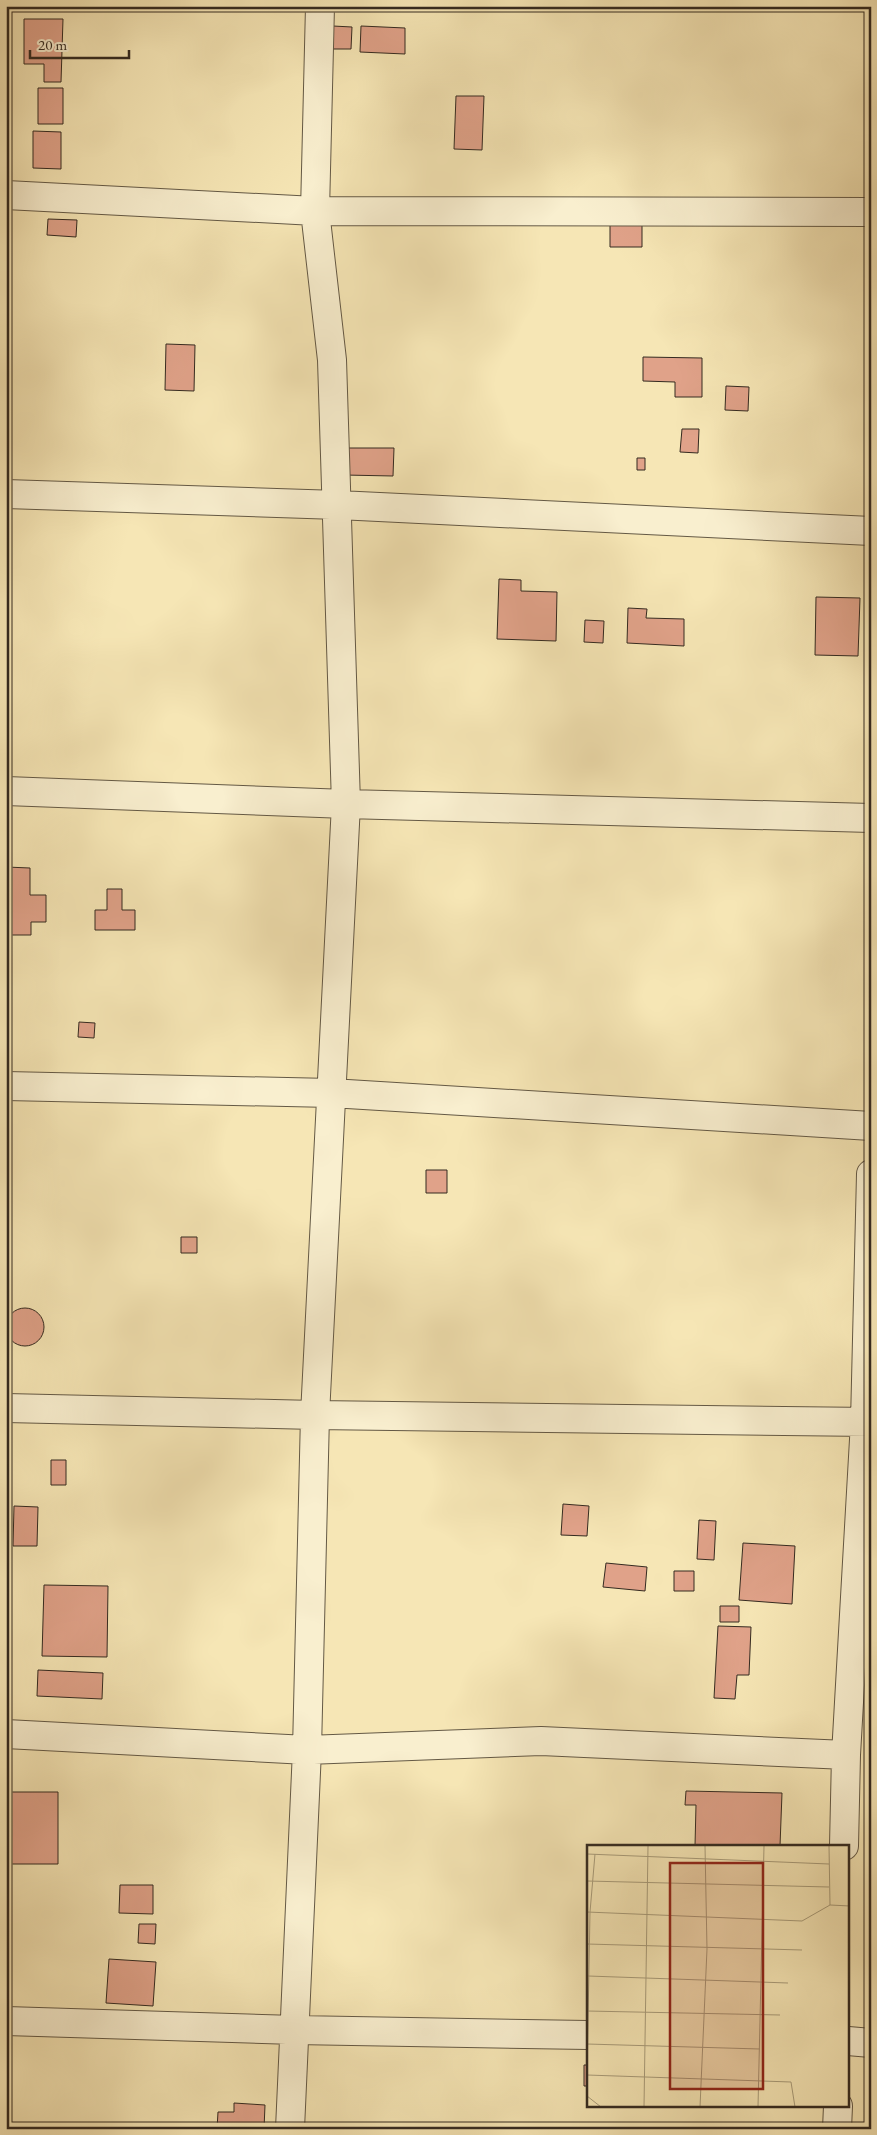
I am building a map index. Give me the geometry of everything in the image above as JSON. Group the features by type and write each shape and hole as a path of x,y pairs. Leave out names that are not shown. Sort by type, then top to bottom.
{"street":[{"path":"290,2129 307,1750 315,1414 346,804 332,360 315,211 320,6"},
{"path":"6,195 315,211 871,212"},
{"path":"6,494 338,504 871,531"},
{"path":"6,791 346,804 871,818"},
{"path":"6,1086 330,1092 871,1126"},
{"path":"844,1845 846,1755 868,1422 871,1174"},
{"path":"6,1408 868,1422"},
{"path":"6,1734 307,1750 541,1742 846,1755"},
{"path":"6,2021 295,2030 587,2035"},
{"path":"850,2041 871,2043"},
{"path":"837,2129 838,2108"}],"building":[{"path":"24,19 63,19 61,82 44,82 44,64 24,64"},
{"path":"333,26 352,27 351,49 332,49"},
{"path":"361,26 405,28 405,54 360,52"},
{"path":"38,88 63,88 63,124 38,124"},
{"path":"456,96 484,96 482,150 454,149"},
{"path":"33,131 61,132 61,169 33,168"},
{"path":"48,219 77,220 76,237 47,235"},
{"path":"610,219 642,219 642,247 610,247"},
{"path":"166,344 195,345 194,391 165,390"},
{"path":"643,357 702,358 702,397 675,397 675,382 643,381"},
{"path":"726,386 749,387 748,411 725,410"},
{"path":"682,429 699,429 698,453 680,452"},
{"path":"344,448 394,448 393,476 344,475"},
{"path":"637,458 645,458 645,470 637,470"},
{"path":"499,579 521,580 521,591 557,592 556,641 497,639"},
{"path":"816,597 860,598 858,656 815,655"},
{"path":"628,608 647,609 646,618 684,619 684,646 627,643"},
{"path":"585,620 604,621 603,643 584,642"},
{"path":"6,867 30,868 30,895 46,895 46,922 31,922 31,935 6,935"},
{"path":"107,889 122,889 122,910 135,910 135,930 95,930 95,910 107,910"},
{"path":"79,1022 95,1023 94,1038 78,1037"},
{"path":"426,1170 447,1170 447,1193 426,1193"},
{"path":"181,1237 197,1237 197,1253 181,1253"},
{"path":"25,1308 38,1314 44,1327 38,1340 25,1346 12,1340 6,1327 12,1314"},
{"path":"51,1460 66,1460 66,1485 51,1485"},
{"path":"563,1504 589,1506 587,1536 561,1535"},
{"path":"14,1506 38,1507 37,1546 13,1546"},
{"path":"699,1520 716,1521 714,1560 697,1559"},
{"path":"743,1543 795,1546 792,1604 739,1600"},
{"path":"606,1563 647,1567 645,1591 603,1587"},
{"path":"674,1571 694,1571 694,1591 674,1591"},
{"path":"44,1585 108,1586 107,1657 42,1656"},
{"path":"720,1606 739,1606 739,1622 720,1622"},
{"path":"718,1626 751,1627 749,1675 737,1675 735,1699 714,1698"},
{"path":"38,1670 103,1673 102,1699 37,1696"},
{"path":"686,1791 782,1793 780,1845 695,1845 696,1805 685,1805"},
{"path":"6,1792 58,1792 58,1864 6,1864"},
{"path":"120,1885 153,1885 153,1914 119,1913"},
{"path":"139,1924 156,1924 155,1944 138,1943"},
{"path":"109,1959 156,1962 153,2006 106,2003"},
{"path":"584,2065 587,2065 587,2086 584,2086"},
{"path":"234,2103 265,2105 264,2129 217,2129 218,2112 234,2112"}]}
